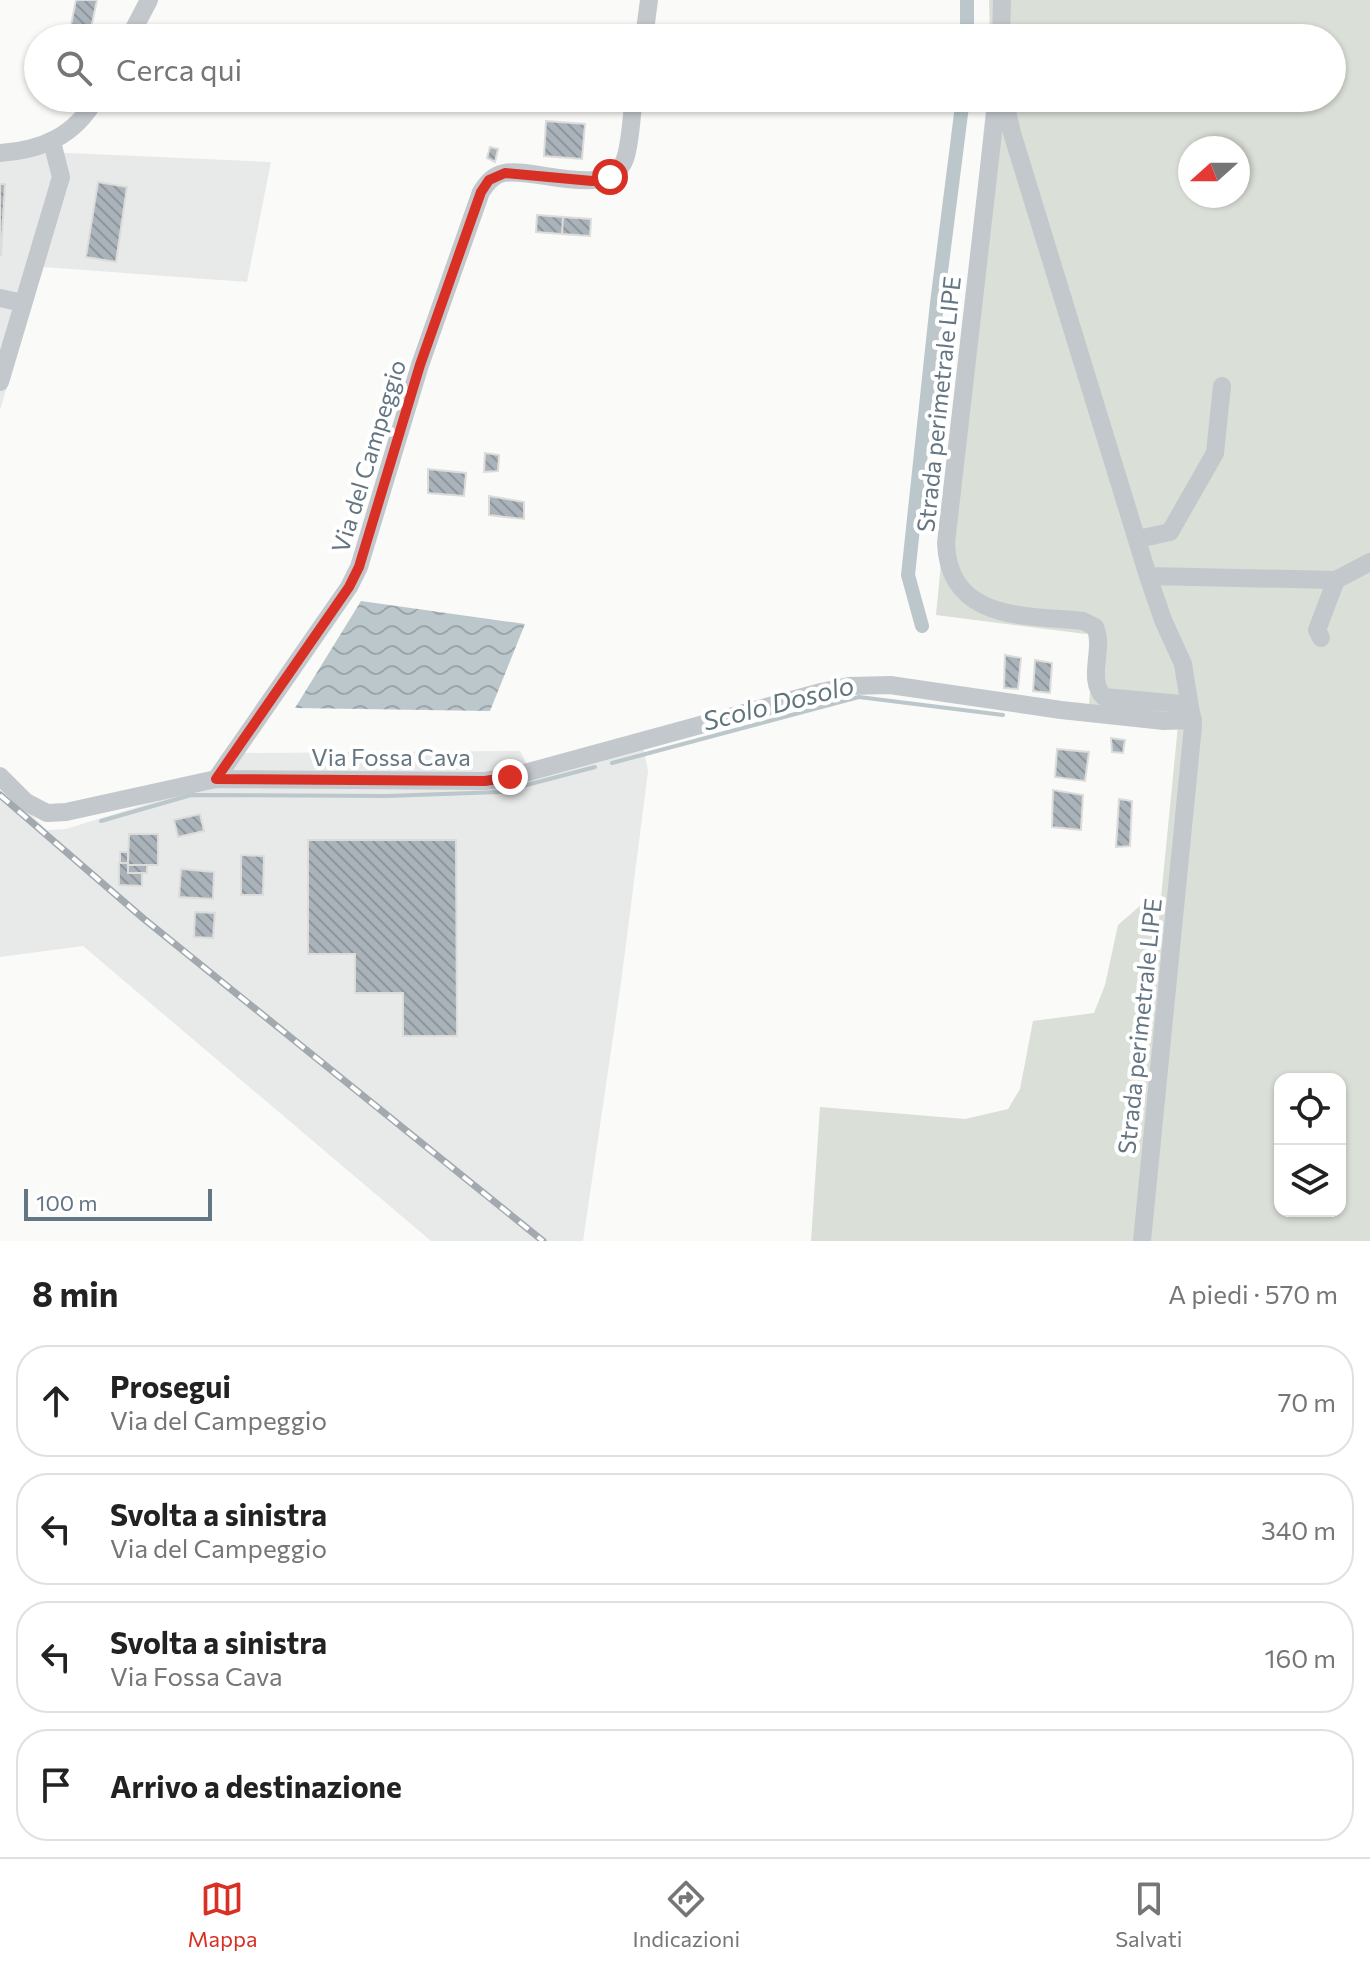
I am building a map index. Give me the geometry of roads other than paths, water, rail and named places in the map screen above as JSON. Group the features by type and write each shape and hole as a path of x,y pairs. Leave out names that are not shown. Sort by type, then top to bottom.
{"street":[{"path":"136,24 149,0"},
{"path":"646,24 649,0"},
{"path":"1001,24 1002,0"},
{"path":"0,153 35,149 52,142 85,118 88,112"},
{"name":"Via del Campeggio","path":"216,779 349,587 359,567 420,365 481,192 489,180 505,173 592,181 610,177 624,161 632,112"},
{"name":"Strada perimetrale LIPE","path":"995,112 946,543 948,564 963,592 995,611 1083,621 1095,627 1098,640 1096,685 1104,697 1181,704 1190,709 1193,720"},
{"name":"Strada perimetrale LIPE","path":"1007,112 1148,576 1183,664 1193,720 1142,1241"},
{"path":"0,382 61,177 52,142"},
{"path":"0,298 23,303"},
{"path":"1138,539 1170,532 1215,453 1222,386"},
{"path":"1148,576 1336,580 1370,562"},
{"path":"1321,638 1317,630 1336,580"},
{"name":"Via Fossa Cava","path":"0,776 26,802 47,813 66,812 216,779 485,781 510,777 821,692 865,684 1061,710 1164,721 1193,720"}],"water":[{"path":"361,601 525,624 490,711 295,708"}],"waterway":[{"path":"967,0 967,24"},
{"path":"922,626 908,575 961,112"},
{"name":"Scolo Dosolo","path":"612,763 859,697 1003,715"},
{"name":"Scolo Dosolo","path":"101,821 191,795 387,796 500,792 595,767"}],"railway":[{"path":"0,795 144,919 543,1241"}]}
